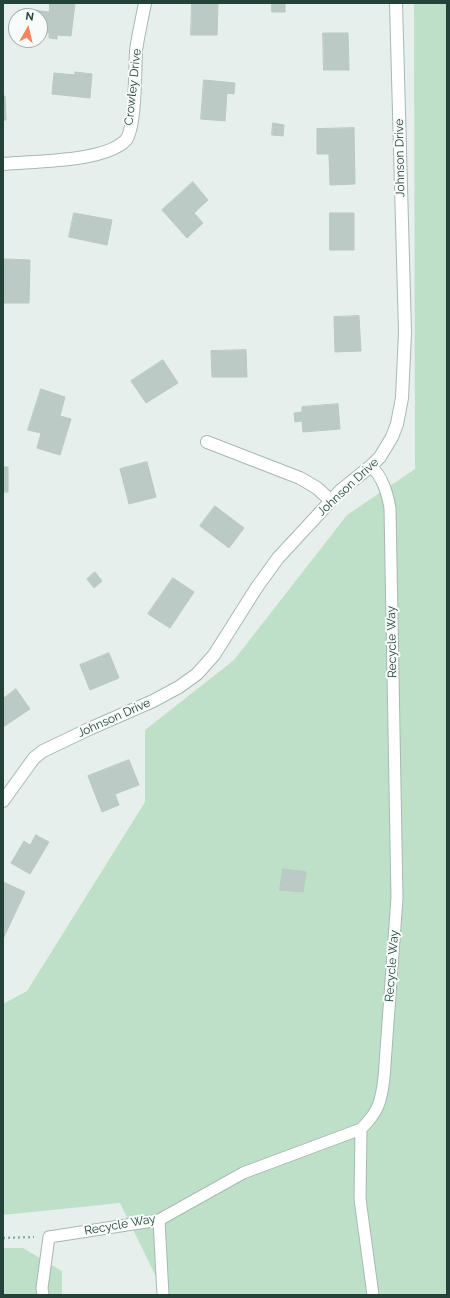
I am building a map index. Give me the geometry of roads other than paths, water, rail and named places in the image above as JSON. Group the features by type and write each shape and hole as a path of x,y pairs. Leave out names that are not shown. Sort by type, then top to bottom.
{"street":[{"name":"Crowley Drive","path":"3,164 86,157 111,151 126,140 130,125 135,91 136,51 145,3"},
{"name":"Johnson Drive","path":"3,801 34,758 43,751 153,701 179,687 197,674 214,655 267,572 330,500 380,457 392,437 397,424 402,398 405,332 396,3"},
{"path":"207,442 300,478 317,488 330,500"}],"lane":[{"name":"Recycle Way","path":"42,1295 49,1237 159,1220 243,1173 361,1130 371,1120 379,1108 382,1094 397,898 390,508 385,487 377,472 371,466"},
{"path":"361,1130 360,1199 373,1295"},
{"path":"159,1220 163,1295"}]}
